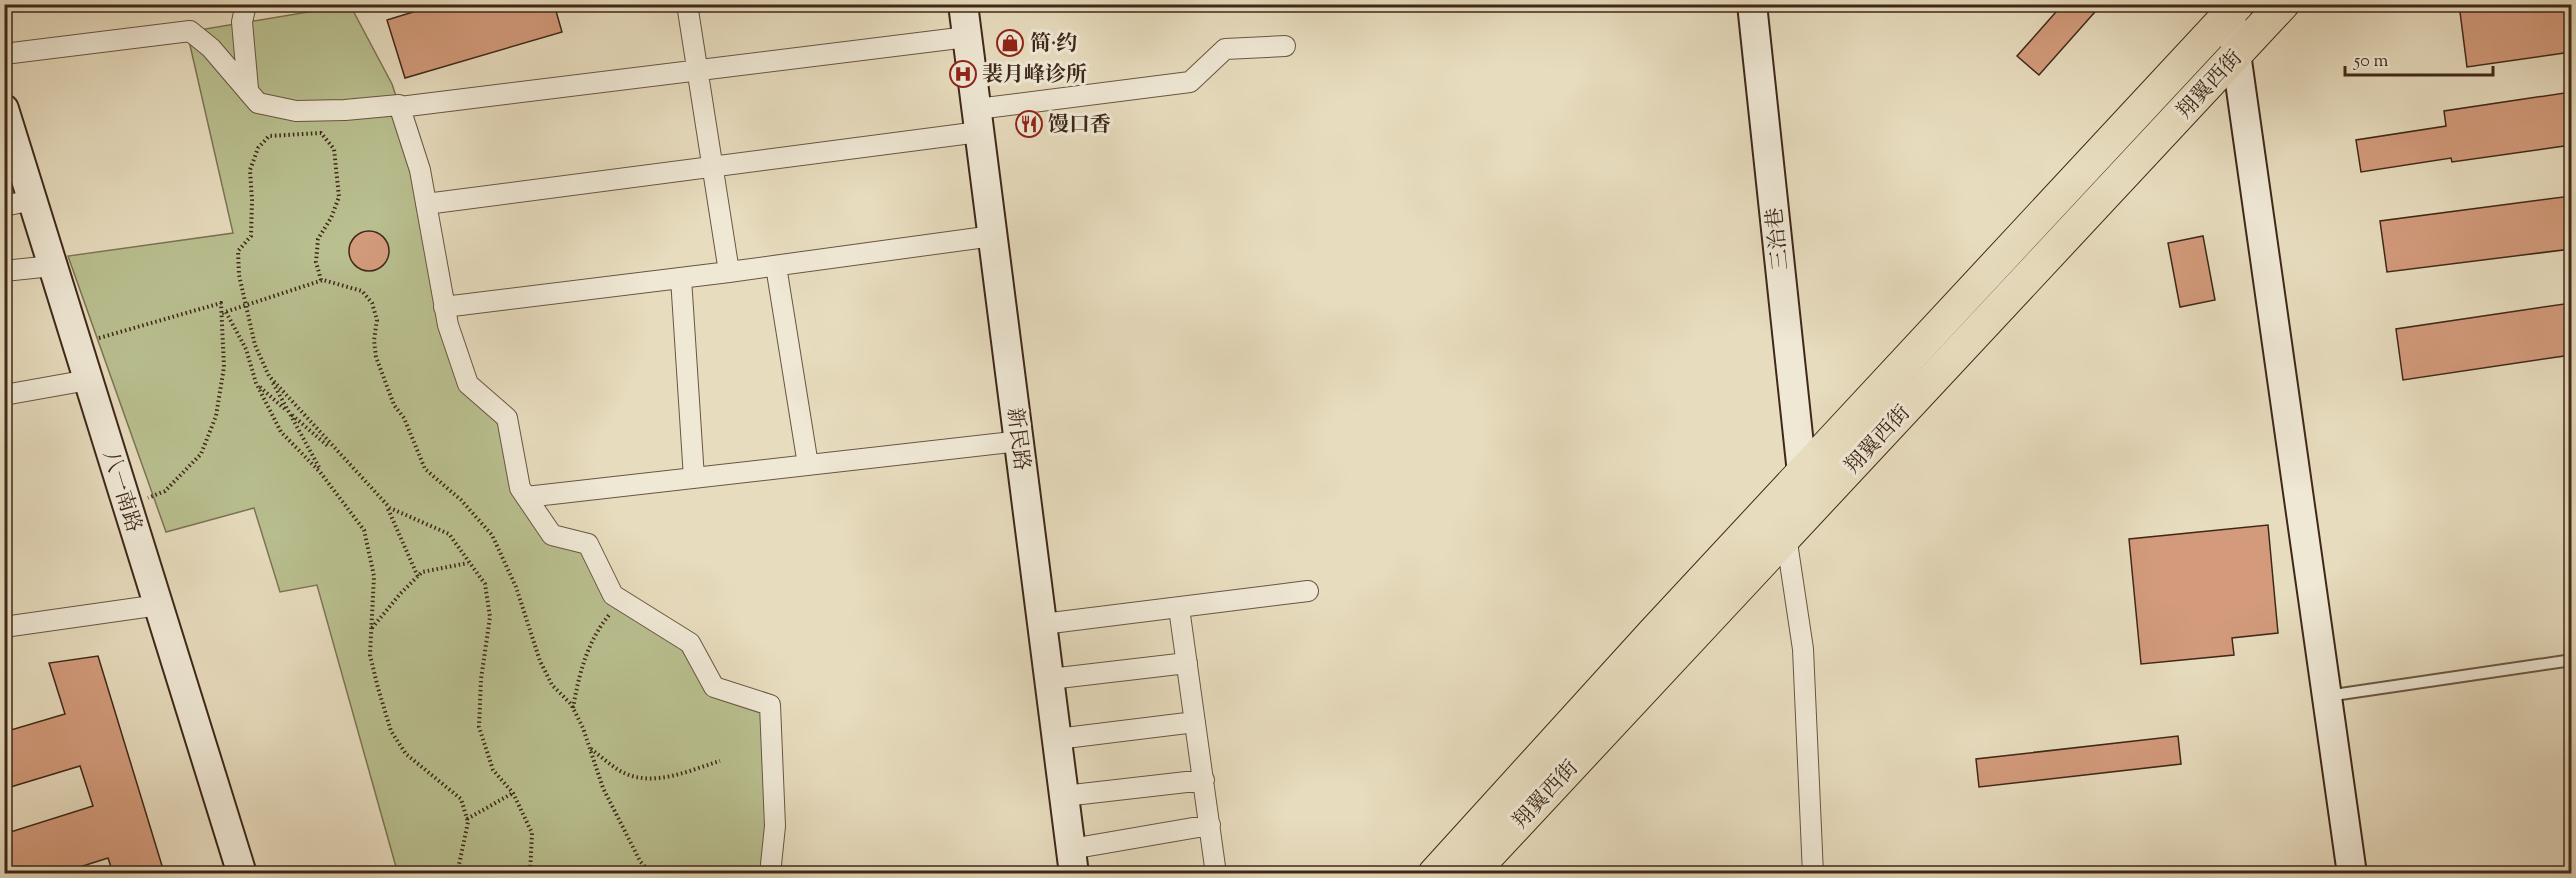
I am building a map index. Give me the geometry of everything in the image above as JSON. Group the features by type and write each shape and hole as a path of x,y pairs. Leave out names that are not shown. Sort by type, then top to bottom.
{"main road":[{"name":"翔翼西街","path":"1471,873 2283,4"},
{"name":"翔翼西街","path":"1434,873 2233,7"}],"street":[{"path":"246,4 242,22 248,89"},
{"path":"687,4 729,272"},
{"name":"新民路","path":"963,4 1072,861"},
{"name":"三治巷","path":"1752,4 1802,473"},
{"path":"2233,7 2236,55 2352,873"},
{"path":"4,54 190,31 211,48 258,103 296,111 345,110 399,105 420,170 448,325 468,384 507,418 520,488 552,535 588,544 613,595 690,642 714,687 770,705 775,826 770,873"},
{"path":"400,108 967,37"},
{"path":"426,204 712,166 978,121 1190,82 1226,49 1286,46"},
{"name":"八一南路","path":"6,132 19,203 76,344 81,382 127,505 151,607 224,873"},
{"path":"444,307 776,266 993,236"},
{"path":"776,266 808,465"},
{"path":"4,271 46,267"},
{"name":"八一南路","path":"46,267 151,607 242,873"},
{"path":"681,278 694,478"},
{"path":"4,394 81,382"},
{"path":"526,497 1020,441"},
{"path":"1786,536 1803,649 1813,873"},
{"path":"1043,624 1308,591"},
{"path":"4,627 151,607"},
{"path":"1179,608 1216,873"},
{"path":"1050,679 1187,663"},
{"path":"1057,739 1195,722"},
{"path":"1064,796 1204,780"},
{"path":"1072,861 1210,825"}],"lane":[{"path":"2327,696 2571,660"}],"path":[{"path":"321,280 315,262 318,239 331,218 339,197 334,149 321,133 269,136 258,148 250,170 251,236 238,251 240,275 255,345 269,376 323,475"},
{"path":"224,313 321,280 362,291 372,303 377,320 374,340 376,357 393,405 404,418 425,469 461,500 492,535 516,587 540,661 552,685 573,708 590,748 603,788 640,861 651,873"},
{"path":"76,344 221,303 224,313 246,349 258,386 281,432 323,475 364,530 374,576 370,655 391,731 406,754 461,799 467,819 457,873"},
{"path":"127,505 165,491 201,454 216,416 222,377 224,313"},
{"path":"269,376 390,508 449,534 484,584 490,617 481,679 479,727 493,770 513,793 532,833 530,873"},
{"path":"258,386 344,459"},
{"path":"386,504 418,576"},
{"path":"372,628 422,572 468,563"},
{"path":"573,708 579,677 591,643 621,599"},
{"path":"590,748 618,770 646,780 667,777 720,761"},
{"path":"467,819 513,793"}],"green space":[{"path":"350,5 392,84 422,175 471,391 507,418 520,487 552,535 588,544 612,594 697,647 718,695 770,705 770,873 362,873 396,867 317,585 280,592 254,508 166,532 68,256 233,233 187,32"}],"building":[{"path":"439,4 554,4 562,32 405,78 387,20"},
{"path":"2063,4 2102,4 2039,75 2017,56"},
{"path":"2459,4 2571,4 2571,52 2467,67"},
{"path":"2571,92 2571,145 2452,162 2451,158 2361,172 2356,140 2446,126 2444,111"},
{"path":"2571,196 2571,249 2387,272 2380,221"},
{"path":"369,231 377,232 383,237 388,243 388,259 383,265 377,270 369,271 361,270 355,265 350,259 349,251 350,243 355,237 361,232"},
{"path":"2203,236 2215,300 2180,307 2168,243"},
{"path":"2571,303 2571,355 2403,380 2396,329"},
{"path":"2268,525 2278,633 2232,638 2234,655 2141,664 2129,539"},
{"path":"98,656 163,869 148,873 113,873 108,858 61,873 4,873 4,834 93,806 80,766 4,789 4,732 65,714 49,663"},
{"path":"2178,736 2181,764 1979,787 1976,759"}],"place":[{"name":"简·约","path":"1010,43"},
{"name":"裴月峰诊所","path":"963,74"},
{"name":"馒口香","path":"1029,124"}]}
